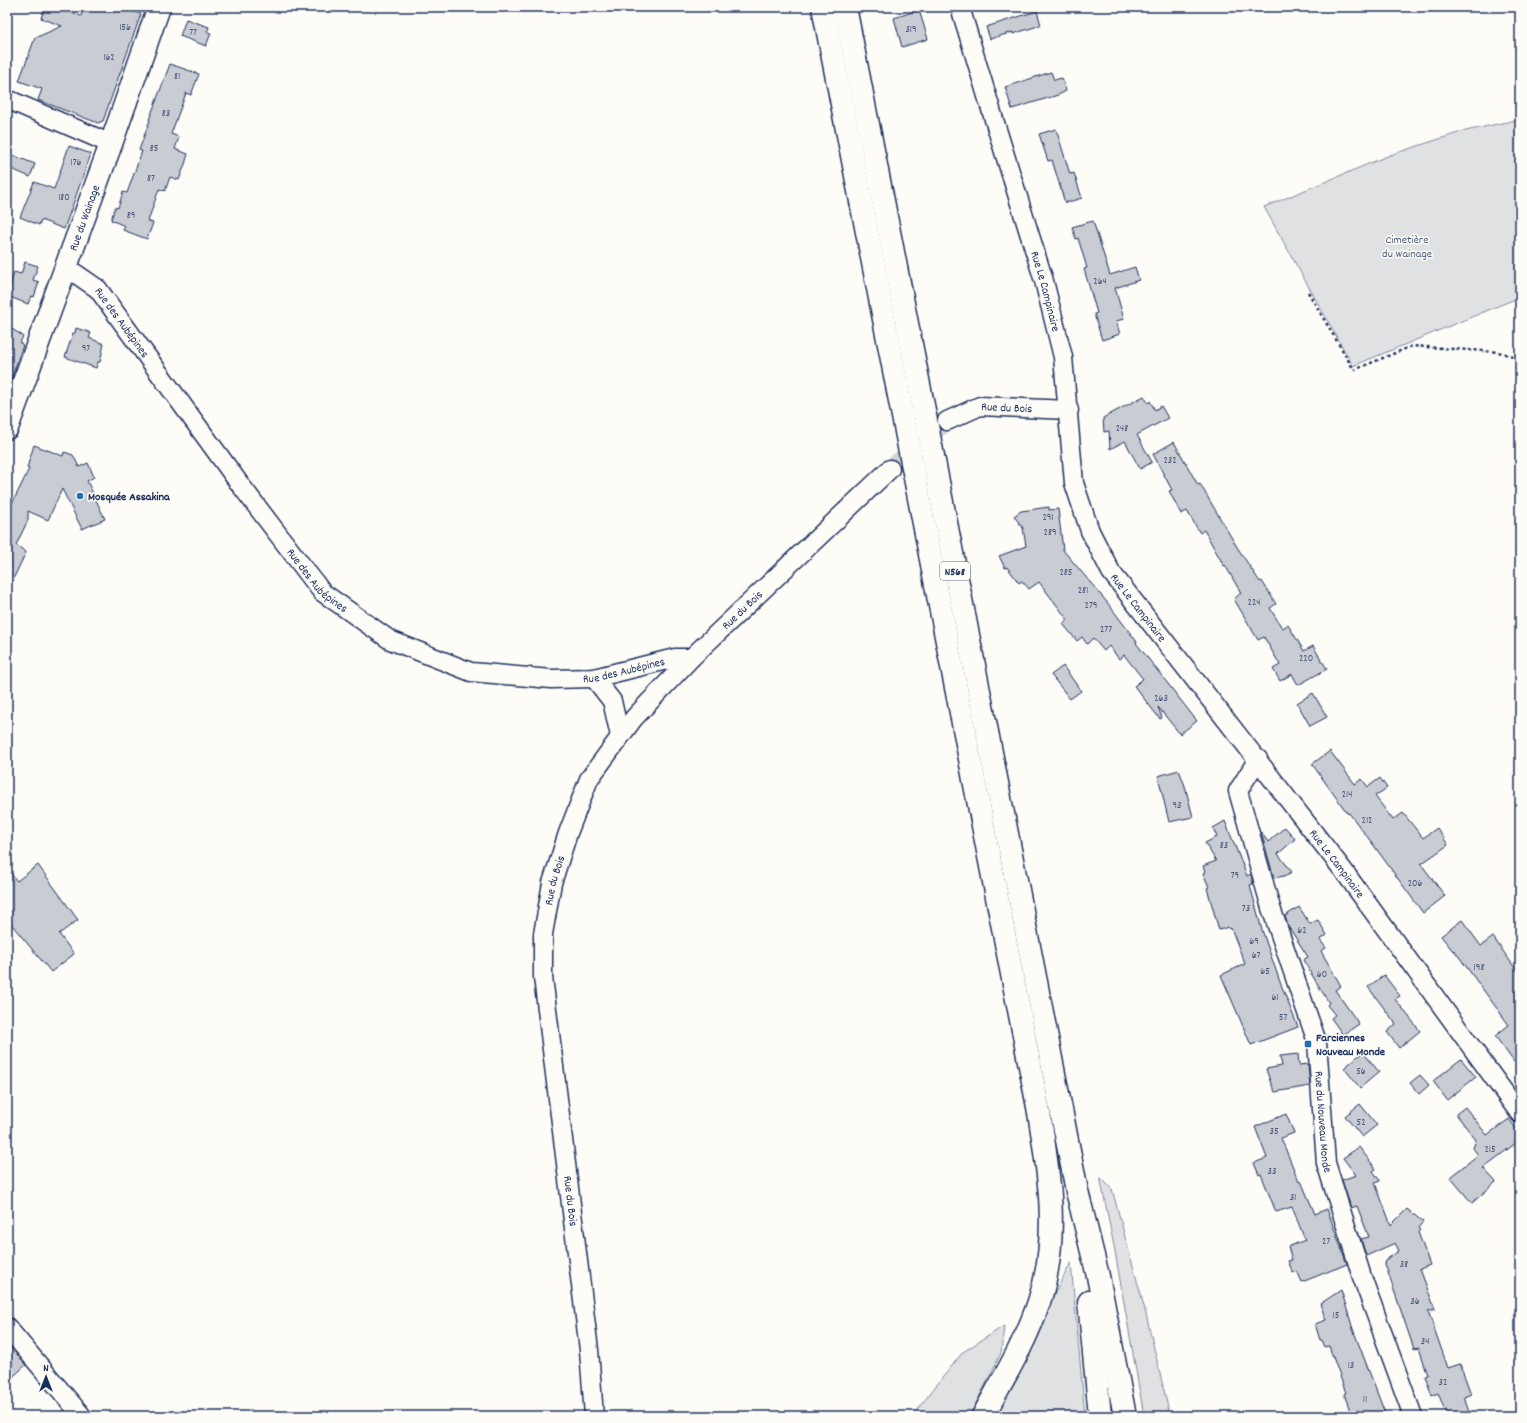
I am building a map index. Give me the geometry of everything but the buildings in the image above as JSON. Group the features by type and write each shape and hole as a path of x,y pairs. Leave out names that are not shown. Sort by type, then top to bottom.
{"main road":[{"name":"Rue du Wainage","path":"7,428 111,144 159,7"},
{"name":"N568","path":"824,7 1038,1107 1050,1189 1051,1226 1048,1264 1039,1302 1026,1334 1006,1375 983,1416"},
{"name":"N568","path":"845,7 1077,1191"},
{"path":"1077,1191 1100,1416"},
{"path":"1077,1191 1098,1276 1125,1416"}],"street":[{"name":"Rue Le Campinaire","path":"960,7 1044,281 1063,357 1069,410 1074,483 1090,532 1111,572 1344,870 1520,1114"},
{"path":"7,99 111,144"},
{"name":"Rue des Aubépines","path":"66,267 98,290 238,483 322,592 390,640 471,672 551,679 594,678 675,658 691,658"},
{"name":"Rue du Bois","path":"947,421 980,406 1069,410"},
{"name":"Rue du Bois","path":"594,1416 589,1350 543,976 543,934 552,883 568,832 589,779 634,718 691,658 890,469"},
{"path":"594,678 612,701 620,736"},
{"name":"Rue du Nouveau Monde","path":"1258,759 1238,791 1271,908 1317,1042 1326,1164 1362,1276 1413,1416"},
{"path":"7,1327 82,1416"}],"path":[{"path":"1308,292 1354,370 1412,346 1498,352 1520,358"}],"green space":[{"name":"Cimetière du Wainage","path":"1520,119 1520,297 1353,366 1264,207 1390,155 1461,132"},
{"path":"1100,1177 1112,1189 1145,1310 1170,1416 1144,1416 1114,1246"},
{"path":"1071,1263 1085,1416 988,1416"},
{"path":"1004,1326 1001,1353 970,1416 912,1416 963,1352"}],"tunnel":[{"path":"890,469 947,421"}],"place":[{"name":"Mosquée Assakina","path":"80,496"},
{"name":"Farciennes Nouveau Monde","path":"1308,1044"}]}
